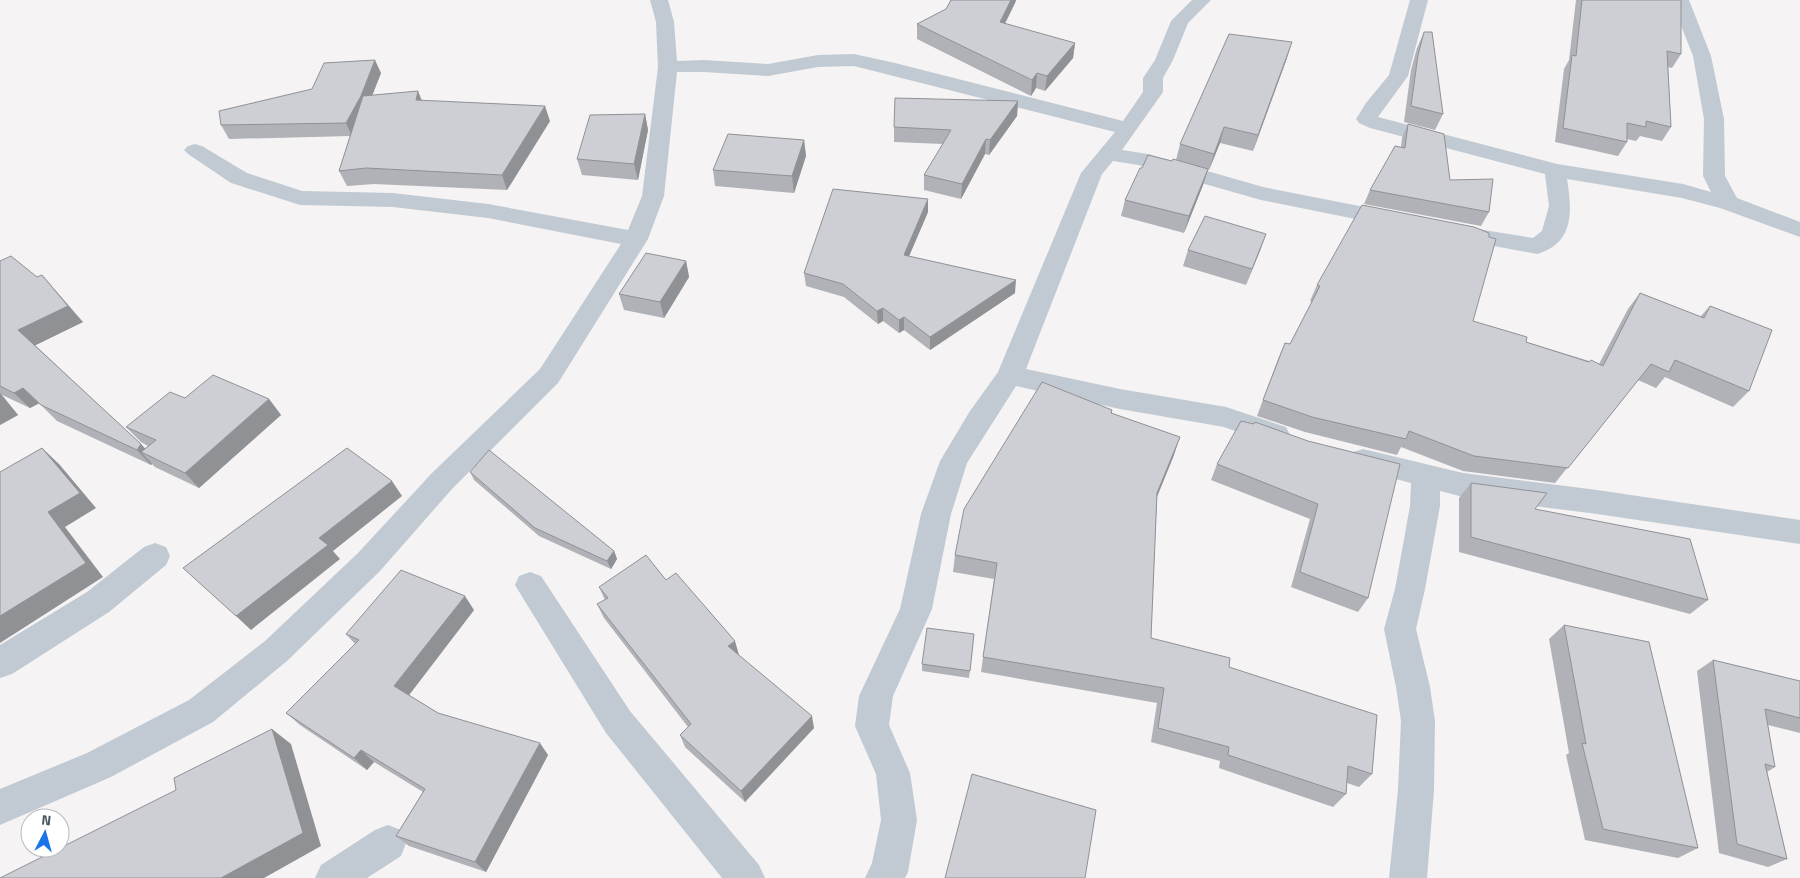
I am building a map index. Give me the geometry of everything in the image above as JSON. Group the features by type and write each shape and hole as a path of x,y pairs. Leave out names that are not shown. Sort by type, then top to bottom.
{"street":[{"path":"0,807 99,765 201,711 276,651 370,562 442,481 549,376 636,239 652,196 660,151 668,67 665,22 659,0"},
{"path":"884,878 889,872 899,820 893,773 872,726 876,696 916,609 936,514 954,462 980,418 1010,375 1092,173 1128,129 1153,92 1153,78 1164,60 1180,21 1202,0"},
{"path":"1419,0 1398,76 1373,107 1366,119 1377,124 1472,147 1555,170 1683,191 1728,203 1800,230"},
{"path":"1674,1 1702,56 1714,119 1714,176 1728,203"},
{"path":"668,67 704,66 768,70 818,60 854,60 888,67 1128,129"},
{"path":"195,150 239,178 300,198 393,200 488,211 636,239"},
{"path":"1107,154 1140,159 1261,193 1412,223"},
{"path":"1441,229 1537,246 1553,235 1560,206 1555,170"},
{"path":"1010,375 1120,399 1226,417 1301,444"},
{"path":"1337,454 1463,484 1800,532"},
{"path":"1408,878 1416,790 1418,721 1413,687 1400,629 1410,589 1425,506 1426,476"},
{"path":"0,663 98,602 155,556"},
{"path":"530,585 618,722 746,878"},
{"path":"334,878 388,843"}],"building":[{"path":"951,0 1011,0 1000,22 1075,43 1047,76 1037,73 1032,80 917,24 946,9"},
{"path":"1582,0 1681,0 1681,54 1667,51 1671,127 1646,121 1646,127 1627,123 1627,142 1563,128 1572,55 1576,56"},
{"path":"1424,32 1432,32 1443,114 1411,106 1418,55"},
{"path":"1229,34 1292,42 1258,135 1224,127 1214,154 1180,144"},
{"path":"375,60 361,96 346,123 221,125 219,111 312,89 324,63"},
{"path":"418,91 416,100 545,106 502,175 366,168 339,171 363,96"},
{"path":"895,98 1018,101 990,140 986,139 962,184 924,175 951,130 894,127"},
{"path":"645,114 634,164 577,159 590,115"},
{"path":"1408,124 1444,134 1450,180 1493,179 1489,212 1370,190 1395,146 1405,148"},
{"path":"728,134 804,140 792,176 713,170"},
{"path":"1148,155 1172,161 1173,159 1208,169 1189,216 1125,200"},
{"path":"833,189 928,199 904,255 1016,280 930,337 904,317 899,320 883,308 877,311 843,284 804,273"},
{"path":"1362,205 1474,227 1489,233 1489,237 1496,239 1473,321 1527,337 1526,342 1589,362 1591,360 1603,366 1640,293 1704,318 1710,306 1772,330 1749,391 1675,360 1669,372 1651,364 1568,468 1474,456 1409,431 1406,439 1312,417 1263,400 1285,343 1290,344 1320,286 1317,285"},
{"path":"1205,216 1266,234 1252,269 1188,250"},
{"path":"646,253 686,261 660,302 619,294"},
{"path":"11,256 37,277 42,275 68,306 18,330 141,444 137,450 41,405 23,388 14,393 0,386 0,261"},
{"path":"213,375 269,399 185,473 141,452 156,440 126,427 170,392 185,398"},
{"path":"1042,382 1112,410 1111,413 1180,437 1157,493 1151,638 1230,658 1229,667 1377,715 1372,774 1348,766 1346,794 1228,755 1229,747 1158,728 1164,688 983,657 997,563 955,555 964,509"},
{"path":"1241,421 1254,424 1255,422 1308,441 1400,464 1368,598 1300,572 1318,504 1217,464"},
{"path":"42,448 80,493 48,512 86,563 0,616 0,472"},
{"path":"347,448 392,481 319,538 328,545 236,616 183,568"},
{"path":"489,450 614,551 607,561 535,528 470,472"},
{"path":"1471,483 1547,493 1535,509 1690,539 1708,600 1471,537"},
{"path":"646,555 666,580 676,573 735,641 728,646 812,716 741,791 680,735 691,724 597,604 608,598 599,587"},
{"path":"401,570 465,596 394,686 438,713 540,743 475,862 396,836 425,789 361,750 354,758 286,713 359,640 346,634"},
{"path":"1564,625 1649,642 1698,848 1603,829 1582,743 1586,744"},
{"path":"927,628 974,634 970,671 922,664"},
{"path":"1713,660 1800,681 1800,718 1765,709 1775,767 1765,764 1787,859 1737,844"},
{"path":"272,729 303,833 221,878 0,878 40,858 70,858 70,843 176,790 174,778"},
{"path":"972,774 1096,810 1085,878 945,878"}]}
